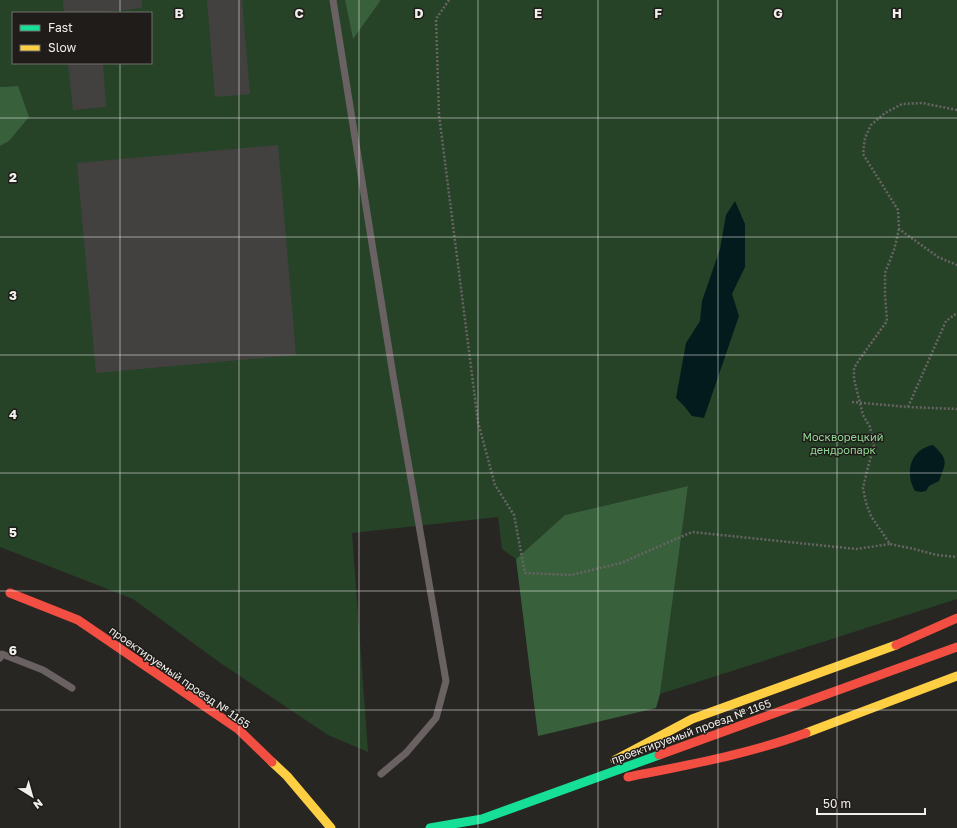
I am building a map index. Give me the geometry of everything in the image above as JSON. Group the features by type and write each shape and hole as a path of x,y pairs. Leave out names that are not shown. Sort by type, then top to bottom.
{"street":[{"name":"проектируемый проезд № 1165","path":"10,593 78,620 238,729 286,776 331,828"},
{"path":"557,792 692,719 893,646 957,618"},
{"name":"проектируемый проезд № 1165","path":"430,828 482,819 957,647"},
{"path":"557,792 706,760 781,742 957,676"}],"lane":[{"path":"333,0 393,375 446,681 436,718 406,753 381,774"},
{"path":"0,658 2,654 43,670 72,688"}],"path":[{"path":"449,0 436,19 439,115 478,422 495,485 514,515 525,573 571,575 621,563 692,532 856,549 890,544 937,556 957,557"},
{"path":"890,544 871,516 866,503 863,488 874,445 870,427 863,415 854,379 854,368 887,321 885,273 894,250 899,229 898,210 863,154 865,138 871,125 885,113 902,104 922,103 957,110"},
{"path":"899,229 938,257 957,265"},
{"path":"908,407 946,321 957,313"},
{"path":"852,402 908,407 957,409"}],"green space":[{"name":"Москворецкий дендропарк","path":"0,0 345,0 353,38 381,0 957,0 957,599 660,694 688,486 565,515 516,559 502,549 498,517 352,533 368,752 328,735 219,662 133,599 0,547 0,146 9,141 18,86 0,87"},
{"path":"345,0 381,0 353,39"},
{"path":"18,86 29,117 9,141 0,146 0,87"},
{"path":"688,486 660,694 656,708 538,736 516,559 565,515"}],"water":[{"path":"735,201 745,224 745,267 732,294 739,316 704,418 692,416 676,398 686,343 700,321 702,301 720,249 726,215"},
{"path":"933,445 942,454 945,462 939,481 929,486 926,491 915,491 910,476 912,462 919,451 925,447"}],"building":[{"path":"63,0 142,0 142,8 107,12 64,12"},
{"path":"207,0 242,0 250,94 215,97"},
{"path":"68,64 103,64 106,107 73,110"},
{"path":"278,145 296,355 96,373 77,163"}],"traffic: fast":[{"path":"430,828 482,819 659,755"}],"traffic: slow":[{"path":"615,760 692,719 896,645"},
{"path":"806,733 957,676"},
{"path":"272,762 287,776 331,828"}],"traffic: jam":[{"path":"10,593 78,620 238,729 272,762"},
{"path":"896,645 957,618"},
{"path":"659,755 957,647"},
{"path":"628,777 740,753 806,733"}]}
